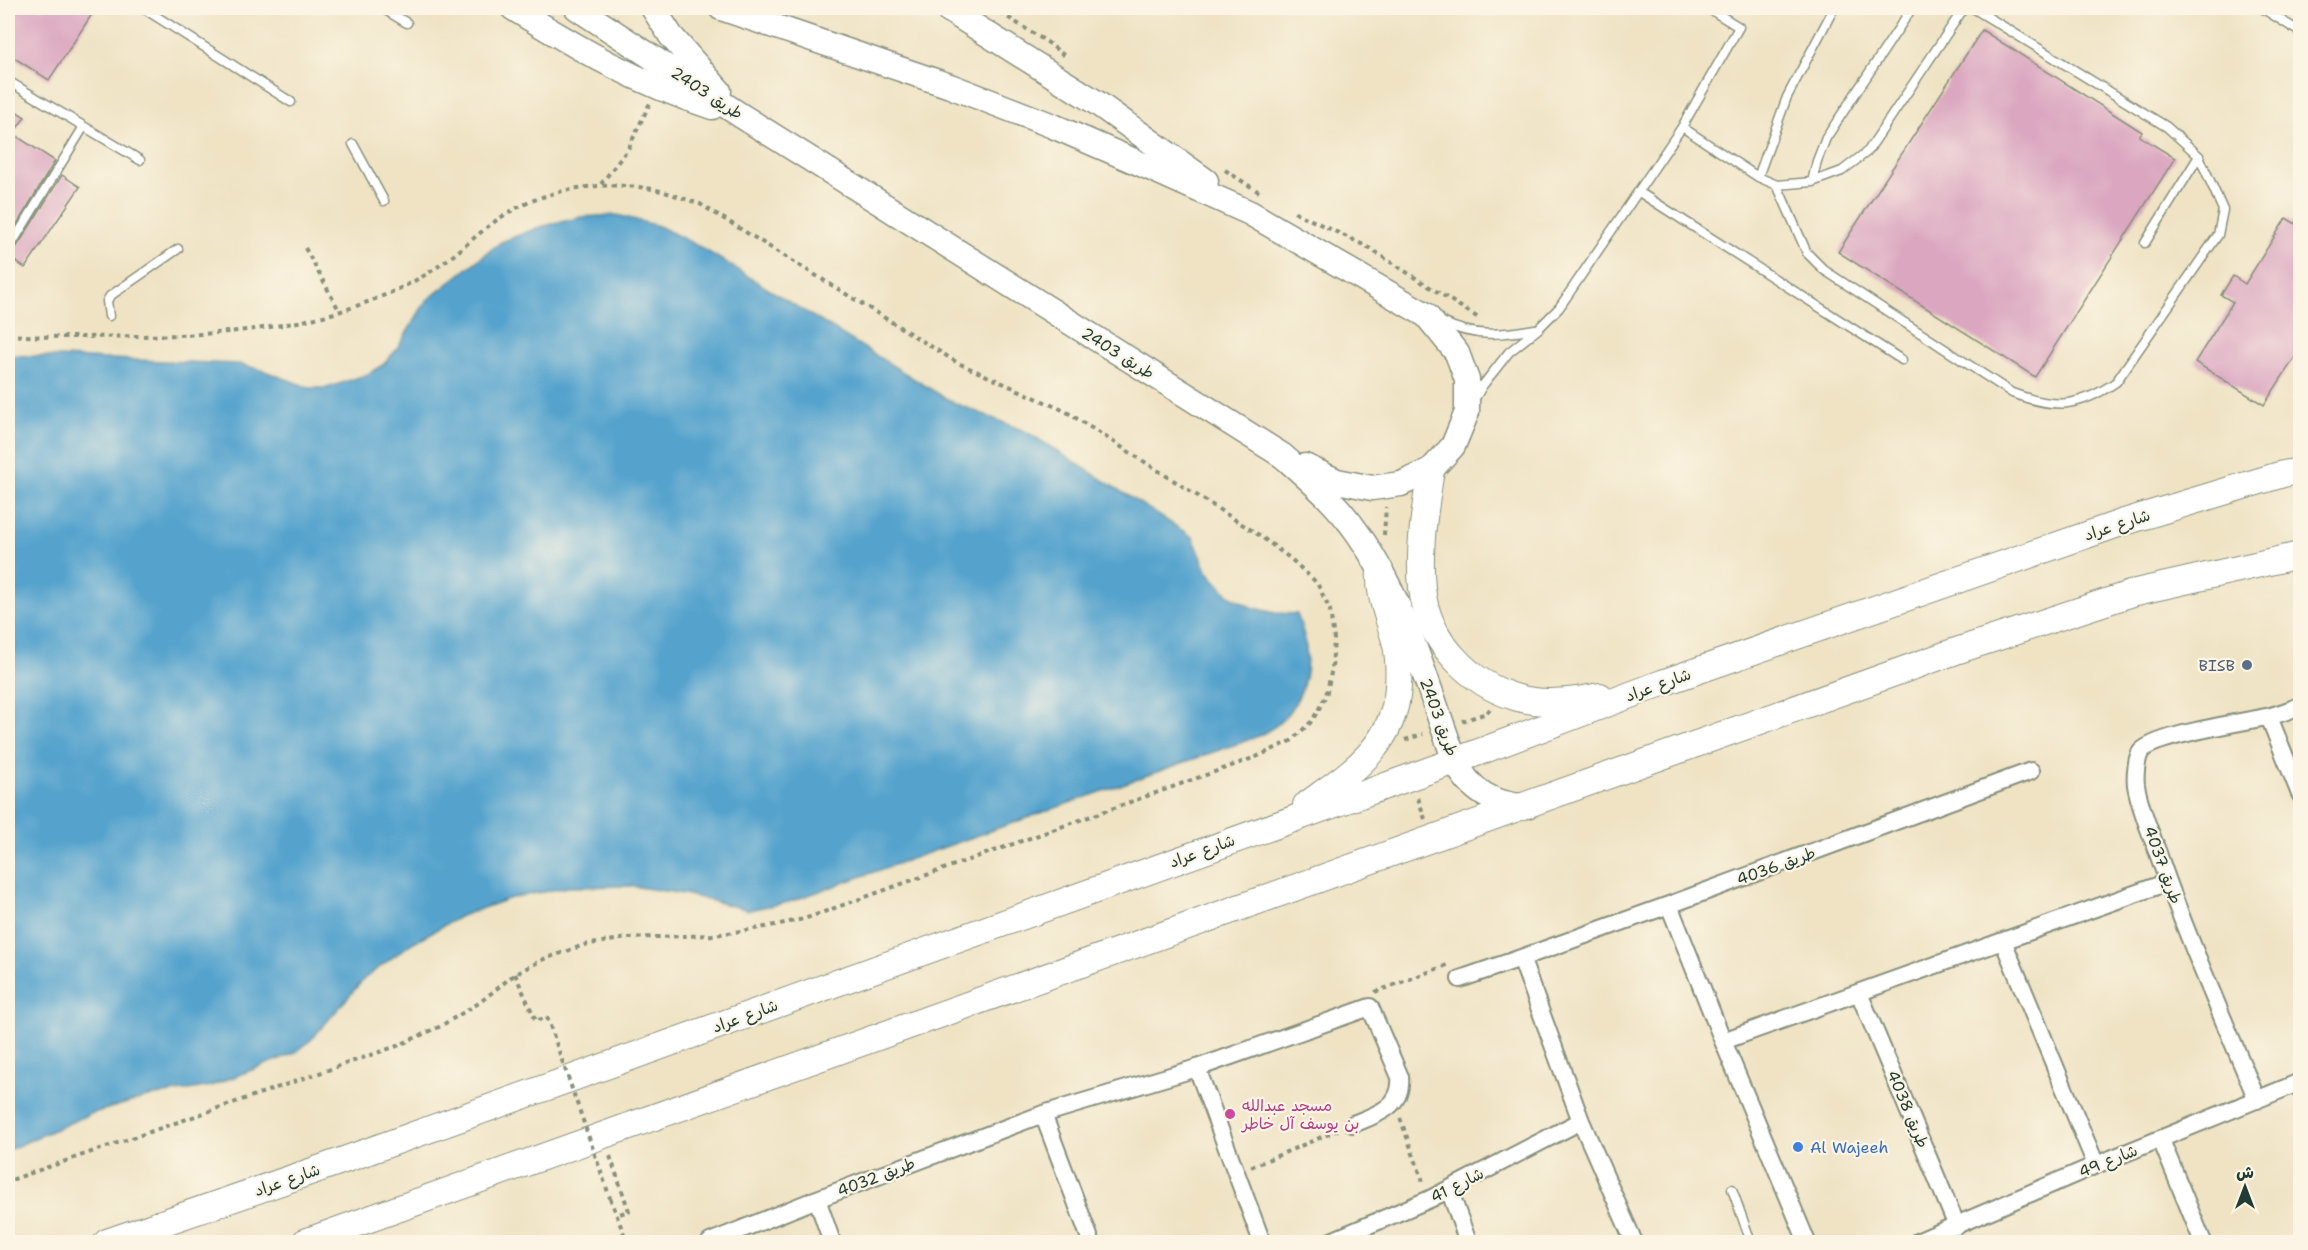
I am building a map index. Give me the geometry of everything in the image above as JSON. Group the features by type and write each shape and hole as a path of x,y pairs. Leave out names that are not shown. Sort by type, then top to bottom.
{"main road":[{"path":"513,8 599,60 658,88 740,116"},
{"name":"طريق 2403","path":"577,8 740,116 1283,456 1324,493 1358,534 1380,570 1405,623 1455,761 1462,774 1483,796 1497,802 1527,806"},
{"path":"653,8 671,36 740,116"},
{"path":"722,8 950,87 1257,204"},
{"path":"946,8 1257,204 1426,315 1457,353 1467,380 1467,412 1453,446 1431,470 1401,484 1372,488 1337,481 1283,456"},
{"path":"1431,470 1422,549 1422,589 1428,615 1440,640 1456,662 1477,679 1501,692 1521,699 1554,701 1592,698 1662,683"},
{"name":"شارع عراد","path":"107,1242 330,1165 1455,761 1662,683 2121,523 2301,471"},
{"path":"305,1242 1945,655 2136,592 2301,555"},
{"path":"1287,820 1369,756 1386,734 1397,702 1399,670 1396,643 1380,594 1380,570"}],"street":[{"name":"طريق 4037","path":"2257,1100 2168,882 2136,784 2140,753 2146,747 2172,738 2269,717 2301,706"},
{"path":"2269,717 2301,794"},
{"name":"طريق 4036","path":"1460,979 1669,905 2031,771"},
{"path":"1723,1041 2168,882"},
{"path":"1669,905 1807,1242"},
{"path":"2003,941 2096,1166"},
{"path":"1521,958 1581,1121 1634,1242"},
{"name":"طريق 4038","path":"1859,993 1957,1226"},
{"path":"1353,1124 1386,1110 1399,1094 1400,1077 1370,1007"},
{"name":"طريق 4032","path":"710,1242 816,1199 1043,1113 1197,1068 1370,1007"},
{"path":"1197,1068 1262,1242"},
{"name":"شارع 49","path":"1917,1242 2301,1082"},
{"path":"1043,1113 1089,1236"},
{"name":"شارع 41","path":"1329,1242 1430,1199 1581,1121"},
{"path":"2161,1140 2204,1242"},
{"path":"1449,1189 1468,1242"},
{"path":"816,1199 832,1242"}],"lane":[{"path":"143,8 291,102"},
{"path":"382,8 407,23"},
{"path":"1467,412 1497,366 1509,352 1538,329 1559,308 1682,127 1739,27 1708,8"},
{"path":"1758,177 1786,97 1834,8"},
{"path":"1812,182 1826,138 1912,8"},
{"path":"1682,127 1758,177 1777,185 1812,182 1842,171 1868,151 1964,8"},
{"path":"1777,185 1807,253 1824,270 2012,393 2034,402 2071,404 2097,395 2116,382 2218,235 2223,210 2199,156 2167,127 1973,8"},
{"path":"2262,8 2301,32"},
{"path":"8,81 140,160"},
{"path":"8,250 84,128"},
{"path":"353,144 384,201"},
{"path":"2145,243 2199,156"},
{"path":"1639,192 1902,360"},
{"path":"109,316 107,302 110,296 178,249"},
{"path":"1426,315 1455,328 1486,335 1538,329"},
{"path":"1732,1189 1751,1242"}],"path":[{"path":"993,8 1047,42 1069,60"},
{"path":"601,184 627,149 658,88"},
{"path":"1224,169 1257,204"},
{"path":"8,335 62,338 215,334 273,327 362,304 403,286 442,264 501,217 538,199 578,187 601,184 654,189 700,204 958,363 1065,411 1259,535 1291,559 1317,583 1330,610 1334,639 1332,668 1326,696 1312,721 1291,741 1256,757 804,919 715,935 627,938 584,945 544,959 515,974 478,1003 439,1027 397,1046 8,1181"},
{"path":"1290,210 1364,245 1506,334"},
{"path":"304,248 339,311"},
{"path":"1384,537 1388,486"},
{"path":"1410,776 1432,840"},
{"path":"1370,1007 1366,996 1452,963 1460,979"},
{"path":"515,974 536,1021 548,1017 627,1242"},
{"path":"1394,1103 1430,1199"},
{"path":"1236,1174 1353,1124"},
{"path":"608,1150 629,1211 616,1215"}],"water":[{"path":"617,215 659,226 702,248 950,401 1027,432 1193,537 1207,571 1229,595 1251,607 1275,613 1297,614 1307,656 1304,683 1292,708 1277,725 1259,736 789,902 749,910 684,894 631,886 569,887 511,898 461,916 412,943 364,979 311,1040 295,1053 211,1086 148,1097 90,1114 8,1150 8,355 239,364 310,388 327,388 368,374 384,364 397,349 426,301 501,242 540,227 581,217"}],"building":[{"path":"8,8 96,8 49,80 8,54"},
{"path":"1982,30 2142,132 2139,136 2175,158 2035,377 1838,252"},
{"path":"8,106 25,117 13,134 55,161 8,239"},
{"path":"62,175 80,187 25,268 8,256 13,253"},
{"path":"2286,218 2301,227 2301,348 2264,405 2195,362 2233,302 2221,295 2233,276 2245,284"}],"place":[{"name":"BISB","path":"2247,665"},
{"name":"مسجد عبدالله بن يوسف آل خاطر","path":"1230,1114"},
{"name":"Al Wajeeh","path":"1798,1147"}]}
